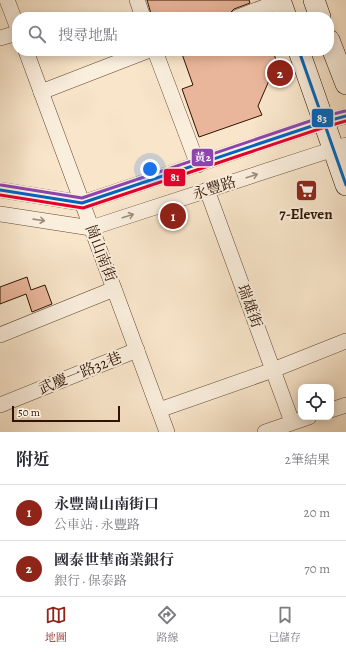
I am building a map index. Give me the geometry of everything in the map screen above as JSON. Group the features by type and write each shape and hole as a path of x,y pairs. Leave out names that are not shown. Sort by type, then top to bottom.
{"street":[{"path":"7,0 12,13"},
{"path":"137,0 141,12"},
{"path":"314,0 318,12"},
{"path":"258,12 282,6"},
{"path":"0,38 12,34"},
{"path":"334,53 346,84"},
{"name":"崗山南街","path":"28,56 167,432"},
{"path":"41,92 134,56"},
{"path":"157,56 198,165"},
{"path":"300,56 324,122 340,147 346,185"},
{"name":"永豐路","path":"0,190 82,204 324,122 346,116"},
{"name":"永豐路","path":"0,214 91,228 340,147"},
{"name":"瑞雄街","path":"207,190 292,422"},
{"path":"0,335 114,289"},
{"path":"159,410 273,370 346,341"},
{"name":"武慶一路32巷","path":"0,405 137,350"},
{"path":"334,409 346,405"},
{"path":"265,432 299,420"}],"building":[{"path":"147,0 249,0 250,3 234,9 231,12 151,12"},
{"path":"183,56 275,56 280,72 271,76 258,106 262,115 199,137 182,89 193,85"},
{"path":"27,277 31,290 45,285 52,304 32,312 26,294 0,304 0,287"}],"transit line":[{"name":"83","path":"301,56 346,185"},
{"name":"黃2","path":"1,185 82,198 322,117 345,111"},
{"name":"83","path":"0,190 82,203 346,116"},
{"name":"81","path":"0,195 83,208 346,121"}],"place":[{"name":"國泰世華商業銀行","path":"280,73"},
{"name":"7-Eleven","path":"306,191"},
{"name":"永豐崗山南街口","path":"173,216"}]}
